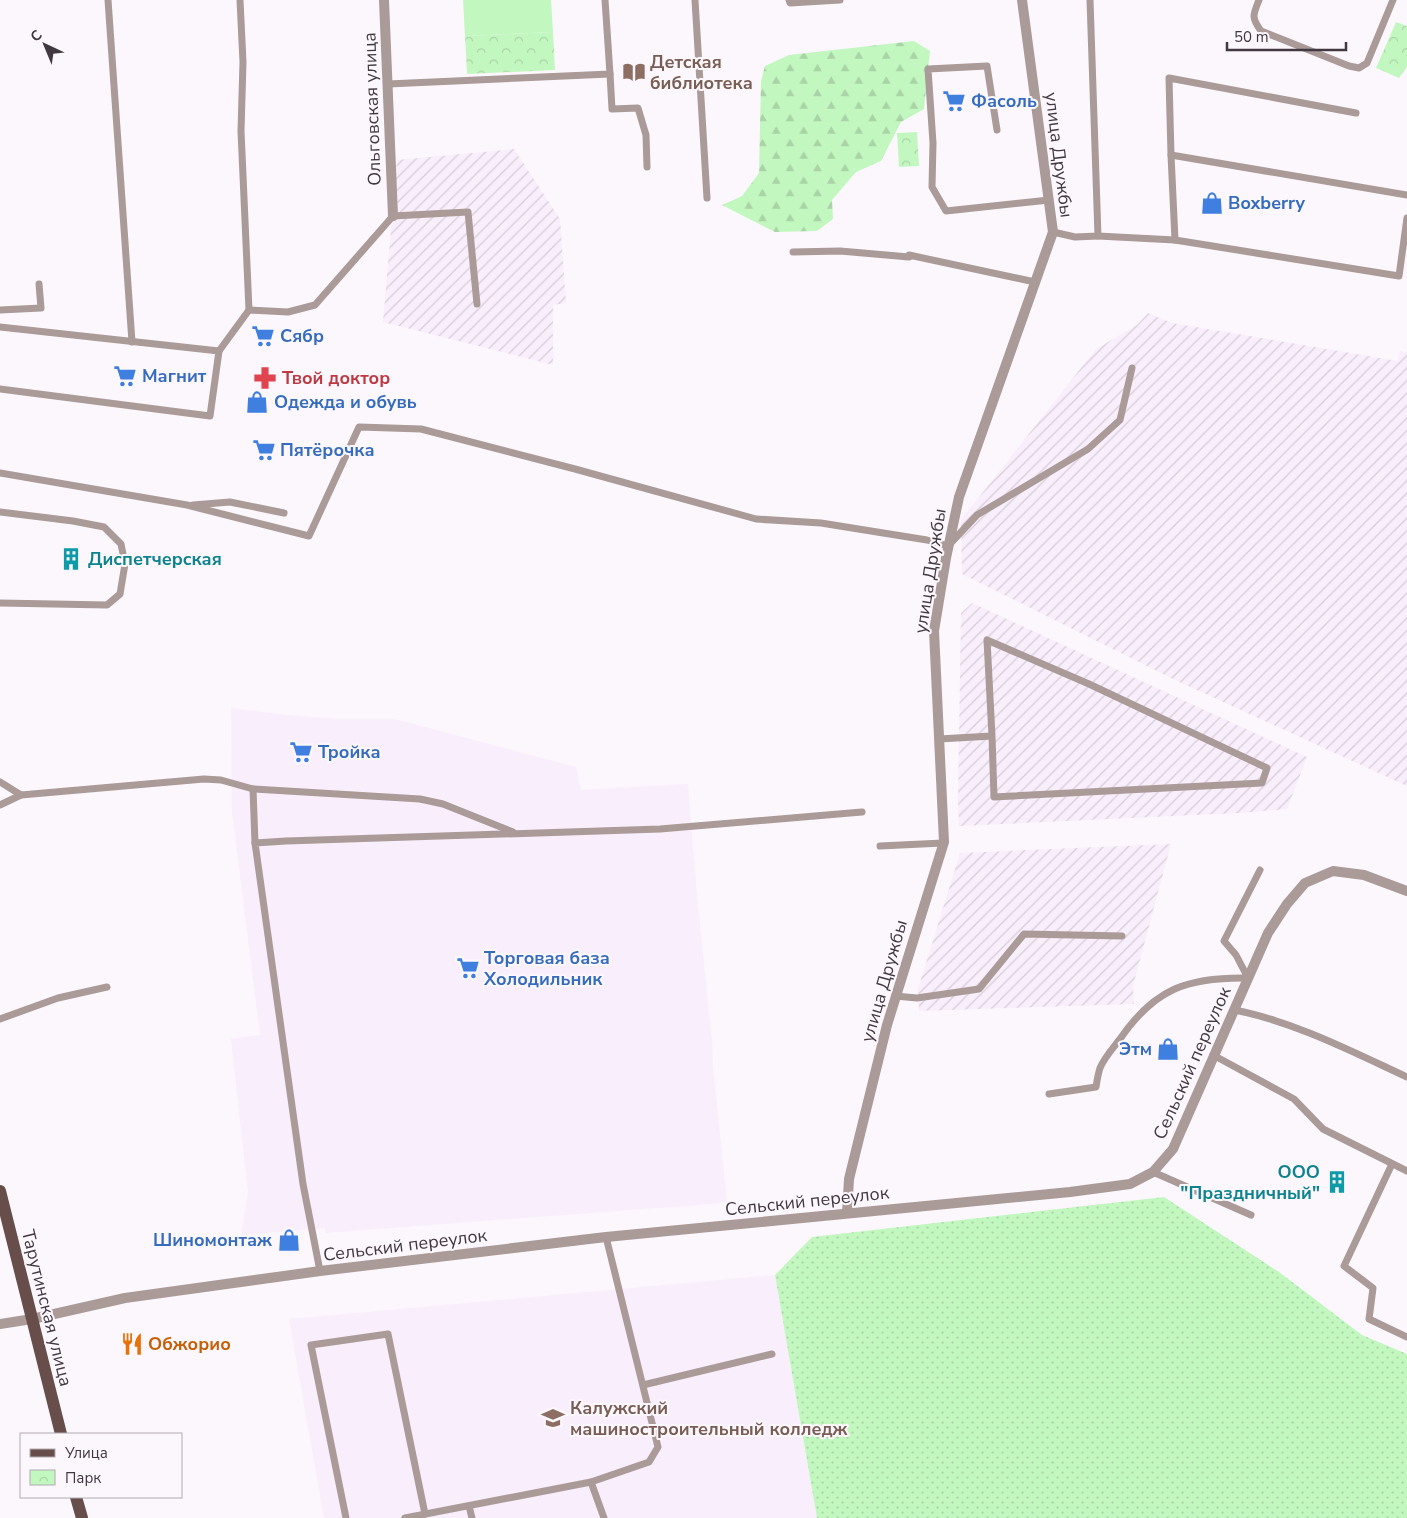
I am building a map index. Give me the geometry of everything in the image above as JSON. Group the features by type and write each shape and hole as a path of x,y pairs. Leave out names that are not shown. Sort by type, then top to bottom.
{"main road":[{"name":"Тарутинская улица","path":"0,1191 61,1433"},
{"path":"76,1498 82,1518"}],"street":[{"name":"Ольговская улица","path":"384,0 393,216"},
{"name":"улица Дружбы","path":"847,1213 849,1179 895,996 943,843 934,631 948,546 959,497 1053,232 1022,0"},
{"name":"Сельский переулок","path":"0,1324 32,1319 125,1298 320,1271 606,1237 1070,1192 1130,1184 1153,1172 1173,1149 1268,933 1287,904 1305,883 1333,871 1364,875 1407,891"}],"lane":[{"path":"108,0 132,342"},
{"path":"0,389 210,416 219,352 250,310 241,131 243,62 240,0"},
{"path":"605,0 612,109 638,108 646,136 647,167"},
{"path":"695,0 707,198"},
{"path":"789,0 790,3 840,0"},
{"path":"1090,0 1098,236"},
{"path":"1259,0 1253,16 1255,23 1261,30 1349,66 1359,68 1367,63 1393,0"},
{"path":"997,130 987,66 928,69 933,143 932,188 946,211 1049,200"},
{"path":"388,84 610,74"},
{"path":"1175,240 1169,78 1356,113"},
{"path":"1171,155 1407,195"},
{"path":"250,310 288,312 315,305 393,216 468,212 478,304"},
{"path":"1053,232 1075,237 1098,236 1175,240 1399,276 1407,218"},
{"path":"794,252 840,251 909,257 909,255 1035,282"},
{"path":"0,310 41,308 39,284"},
{"path":"0,327 219,352"},
{"path":"0,473 187,505 308,536 359,427 422,430 575,469 756,519 821,523 927,540 948,546 977,515 1088,449 1120,420 1132,368"},
{"path":"187,505 230,502 284,513"},
{"path":"0,512 104,528 122,544 125,564 120,594 107,605 0,603"},
{"path":"987,640 1089,684 1268,768 1262,782 994,797 992,736 987,640"},
{"path":"939,739 992,736"},
{"path":"0,805 21,795 204,779 221,780 253,789 420,799 443,804 518,834"},
{"path":"0,782 21,795"},
{"path":"253,789 255,843 303,1184 320,1271"},
{"path":"255,843 296,840 660,829 862,812"},
{"path":"880,846 943,843"},
{"path":"1049,1094 1096,1087 1100,1067 1132,1021 1156,998 1192,982 1226,978 1248,978 1236,955 1224,941 1260,870"},
{"path":"895,996 918,998 979,989 1024,934 1122,936"},
{"path":"0,1019 58,998 107,987"},
{"path":"1234,1010 1262,1015 1407,1077"},
{"path":"1213,1055 1294,1099 1323,1128 1407,1171"},
{"path":"1392,1164 1344,1266 1373,1288 1369,1319 1407,1337"},
{"path":"1153,1172 1251,1215"},
{"path":"405,1518 591,1482 648,1462 658,1447 606,1237"},
{"path":"346,1518 311,1345 388,1334 425,1514"},
{"path":"643,1385 772,1354"},
{"path":"591,1482 604,1518"},
{"path":"469,1506 472,1518"}],"shaded area":[{"path":"514,149 560,219 566,303 553,305 553,365 383,322 397,160"},
{"path":"1148,313 1172,323 1398,361 1400,351 1407,353 1407,786 1173,679 962,574 961,520 1096,349 1137,325"},
{"path":"972,603 1307,757 1287,809 1240,813 959,826 961,613"},
{"path":"231,708 339,719 395,719 576,767 581,790 688,784 727,1202 326,1233 325,1228 241,1235 248,1193 231,1039 260,1035 232,811"},
{"path":"1171,844 1133,986 1134,1004 919,1011 918,989 960,853"},
{"name":"Калужский машиностроительный колледж","path":"775,1275 817,1518 324,1518 289,1319"}],"green space":[{"path":"463,0 551,0 553,32 465,36"},
{"path":"1396,22 1407,26 1407,67 1399,78 1376,68"},
{"path":"553,32 555,70 467,74 465,36"},
{"path":"914,41 930,51 924,109 901,122 881,161 856,172 832,200 833,219 817,231 775,232 722,205 742,196 759,173 761,81 765,66 789,55"},
{"path":"917,132 919,166 899,167 897,133"},
{"path":"1164,1197 1279,1272 1362,1335 1407,1354 1407,1518 817,1518 775,1275 812,1237"}],"place":[{"name":"Детская библиотека","path":"634,72"},
{"name":"Фасоль","path":"954,101"},
{"name":"Boxberry","path":"1212,203"},
{"name":"Сябр","path":"263,336"},
{"name":"Магнит","path":"125,376"},
{"name":"Твой доктор","path":"265,378"},
{"name":"Одежда и обувь","path":"257,402"},
{"name":"Пятёрочка","path":"264,450"},
{"name":"Диспетчерская","path":"71,559"},
{"name":"Тройка","path":"301,752"},
{"name":"Торговая база Холодильник","path":"468,968"},
{"name":"Этм","path":"1168,1049"},
{"name":"ООО \"Праздничный\"","path":"1337,1182"},
{"name":"Шиномонтаж","path":"289,1240"},
{"name":"Обжорио","path":"132,1344"},
{"name":"Калужский машиностроительный колледж","path":"553,1418"}]}
